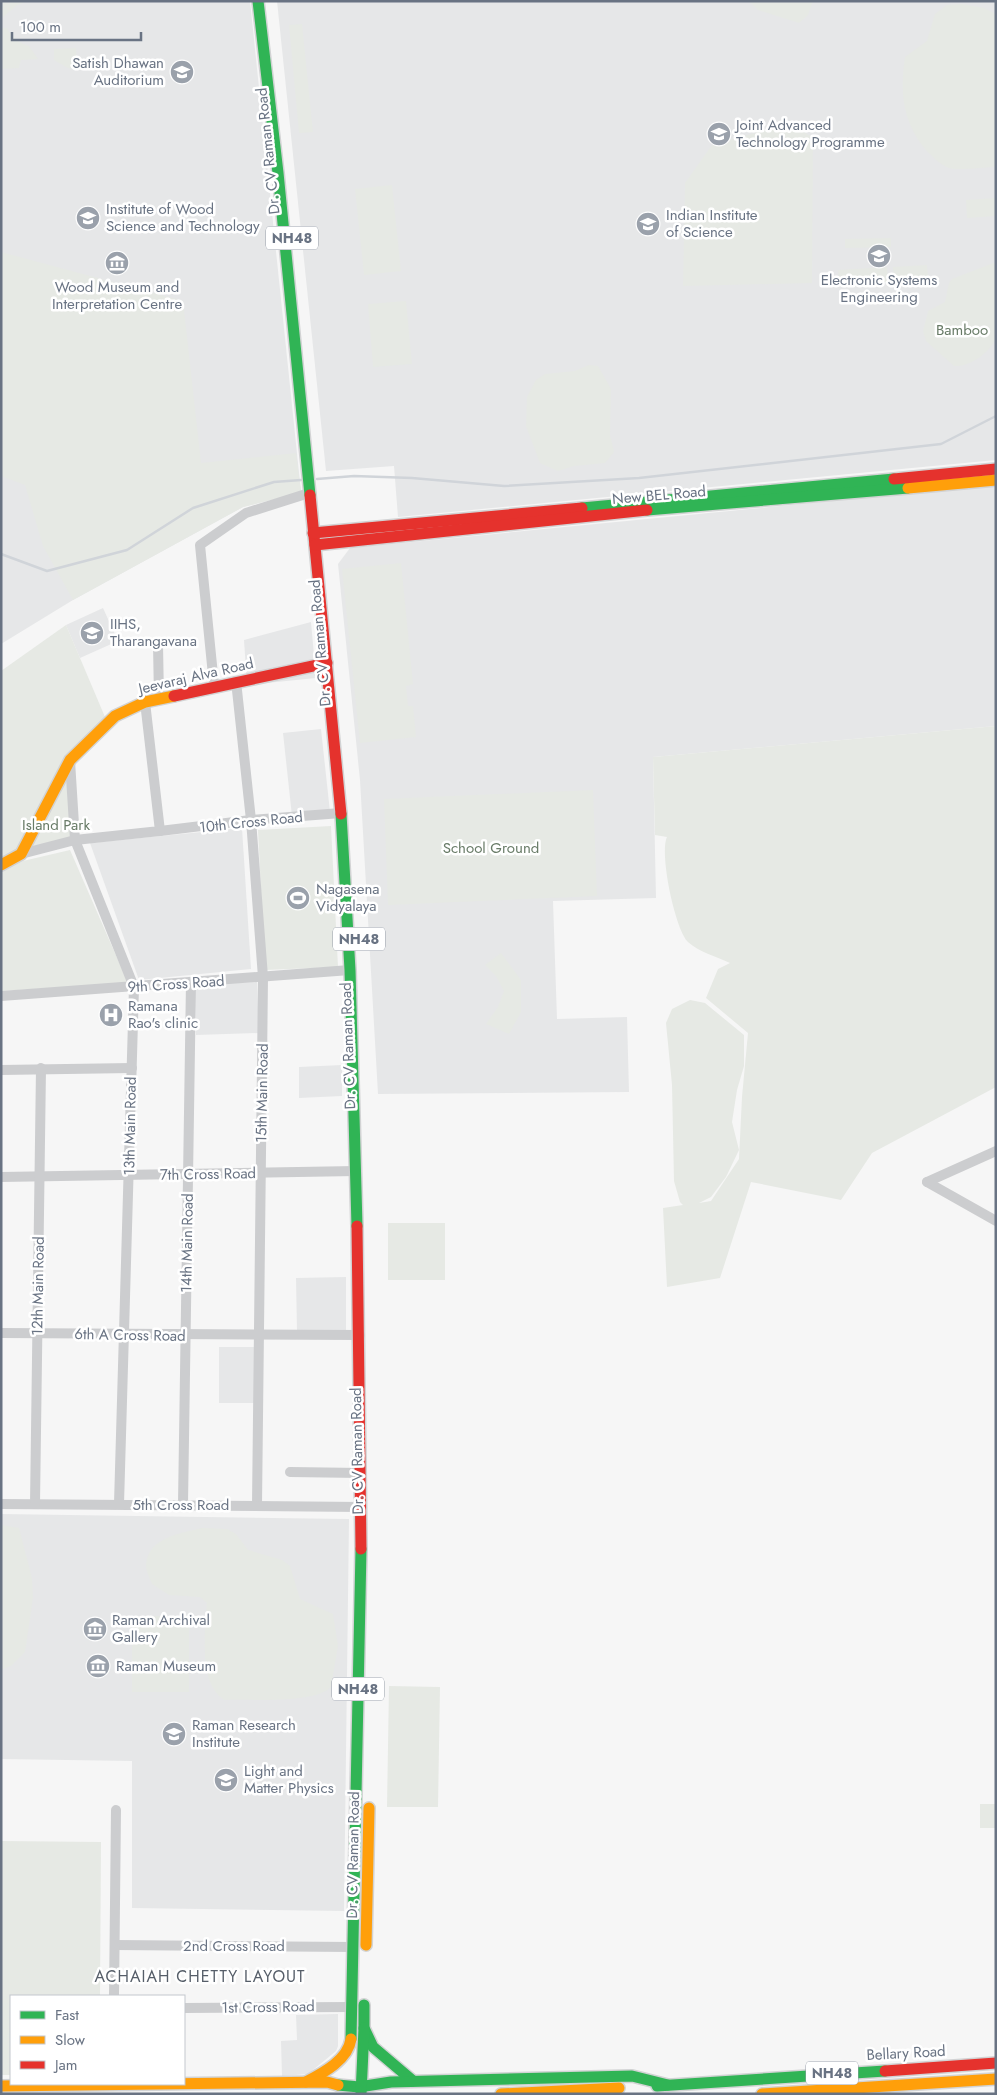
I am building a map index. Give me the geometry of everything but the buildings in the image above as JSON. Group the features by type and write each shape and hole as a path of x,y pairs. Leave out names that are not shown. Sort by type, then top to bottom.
{"main road":[{"name":"Dr. CV Raman Road","path":"258,1 350,811 364,1062"},
{"name":"Dr. CV Raman Road","path":"267,1 313,482"},
{"name":"New BEL Road","path":"319,532 996,469"},
{"name":"New BEL Road","path":"320,545 658,509 996,480"},
{"name":"Dr. CV Raman Road","path":"320,545 322,664 341,813 350,970 360,1336 362,1507 351,2042 355,2089"},
{"name":"Jeevaraj Alva Road","path":"21,854 70,760 115,716 145,702 214,685 322,664"},
{"path":"1,865 21,854"},
{"name":"Dr. CV Raman Road","path":"367,1145 371,1402"},
{"name":"Dr. CV Raman Road","path":"365,1959 369,1797"},
{"path":"355,2089 364,2028 364,1989"},
{"path":"364,2028 373,2047 413,2081"},
{"path":"306,2082 328,2071 344,2057 351,2042"},
{"name":"Bellary Road","path":"501,2094 583,2091 996,2063"},
{"name":"NH48","path":"413,2081 632,2076 668,2085"},
{"name":"Bellary Road","path":"762,2094 996,2078"},
{"path":"185,2084 306,2082 332,2089 355,2089 391,2082 413,2081"},
{"path":"1,2086 112,2085"}],"street":[{"path":"214,685 200,545 246,513 313,482"},
{"path":"158,644 159,699"},
{"name":"15th Main Road","path":"236,681 251,820 263,977 257,1505"},
{"path":"145,702 160,831"},
{"name":"13th Main Road","path":"70,760 75,840 134,987 119,1504"},
{"name":"10th Cross Road","path":"21,854 75,840 251,820 341,813"},
{"name":"9th Cross Road","path":"1,996 350,970"},
{"name":"14th Main Road","path":"183,1504 191,982"},
{"name":"12th Main Road","path":"35,1504 41,1068"},
{"path":"1,1070 132,1068"},
{"path":"996,1151 927,1182 996,1221"},
{"name":"7th Cross Road","path":"1,1177 356,1171"},
{"name":"6th A Cross Road","path":"1,1333 360,1336"},
{"path":"290,1472 361,1472"},
{"name":"5th Cross Road","path":"1,1504 183,1504 362,1507"},
{"path":"114,1995 116,1810"},
{"name":"2nd Cross Road","path":"115,1945 353,1947"},
{"name":"1st Cross Road","path":"185,2008 352,2007"}],"shaded area":[{"path":"1,1 250,1 301,492 243,507 73,600 1,644"},
{"name":"Indian Institute of Science","path":"277,1 996,1 996,460 398,517 394,466 326,471"},
{"path":"996,485 996,726 653,757 656,898 553,901 557,1019 627,1017 629,1092 378,1094 360,780 338,564 350,548"},
{"name":"IIHS, Tharangavana","path":"103,608 118,641 80,658 66,625"},
{"path":"311,622 316,678 247,685 244,640"},
{"path":"321,729 330,812 292,816 283,733"},
{"path":"242,828 251,969 139,980 90,843"},
{"path":"257,982 259,1033 196,1035 195,984"},
{"path":"342,1065 342,1096 299,1098 299,1067"},
{"path":"346,1277 346,1330 297,1331 296,1278"},
{"path":"219,1347 255,1347 255,1403 219,1403"},
{"name":"Raman Research Institute","path":"1,1514 349,1519 344,1911 132,1908 132,1761 1,1759"},
{"path":"338,2014 338,2046 336,2051 308,2074 282,2076 281,2041 297,2040 296,2015"}],"green space":[{"path":"1,1 28,1 17,5 1,19"},
{"path":"749,1 813,1 808,15 799,23 758,10"},
{"path":"962,4 984,8 996,14 996,167 959,169 942,165 925,149 917,138 911,127 904,105 903,70 905,57 927,41 935,14 947,5"},
{"path":"302,24 313,132 299,133 289,25"},
{"path":"1,28 7,28 16,40 29,46 38,59 21,60 19,68 1,69"},
{"path":"76,48 77,69 68,68 54,60 54,49"},
{"path":"791,123 813,138 812,283 683,286 685,183 712,145"},
{"path":"392,185 401,271 364,275 355,189"},
{"path":"996,198 996,216 967,218 966,200"},
{"path":"891,238 891,247 845,248 845,239"},
{"path":"1,252 183,301 201,463 296,453 301,492 243,507 73,600 43,546 25,485 1,476"},
{"name":"Bamboo","path":"996,262 995,340 984,354 972,362 954,366 926,341 923,331 928,311 945,302 949,283 952,279"},
{"path":"927,265 928,276 899,278 899,282 894,282 893,267"},
{"path":"887,267 888,282 883,282 882,279 839,282 838,270"},
{"path":"406,301 412,364 373,367 368,304"},
{"path":"589,365 598,366 611,389 610,435 614,452 605,463 574,466 558,471 540,463 526,426 527,397 536,380 545,374 575,371"},
{"path":"401,563 413,684 406,686 408,706 413,706 416,737 360,743 342,569"},
{"path":"66,625 105,717 17,849 1,858 1,671"},
{"path":"996,726 996,1087 872,1153 841,1200 751,1182 720,1278 667,1287 663,1208 683,1205 680,1202 674,1181 672,1085 666,1023 672,1009 690,1000 705,1003 744,1035 744,1066 737,1090 732,1122 739,1150 726,1177 711,1197 699,1203 711,1201 739,1159 748,1033 706,998 718,969 730,963 692,946 683,934 678,922 667,874 665,846 667,837 655,835 653,757"},
{"name":"Island Park","path":"70,760 75,840 21,854"},
{"name":"School Ground","path":"593,790 597,896 388,905 384,799"},
{"name":"Nagasena Vidyalaya","path":"331,826 338,967 265,970 258,830"},
{"path":"70,850 128,983 1,991 1,873 23,861"},
{"path":"501,953 521,980 521,1012 509,1034 486,1024 498,1007 504,991 496,976 485,965"},
{"path":"388,1223 445,1223 445,1280 388,1280"},
{"path":"1,1525 19,1528 32,1578 33,1598 25,1652 11,1666 1,1670"},
{"path":"202,1528 227,1529 236,1534 248,1550 282,1560 290,1566 300,1599 333,1614 338,1646 331,1687 311,1696 281,1700 225,1700 216,1693 207,1670 205,1656 207,1603 200,1597 169,1595 152,1584 146,1567 148,1556 159,1542"},
{"path":"132,1616 189,1616 189,1692 132,1692"},
{"path":"389,1686 440,1687 438,1807 387,1807"},
{"path":"980,1804 996,1804 996,1828 980,1828"},
{"path":"1,1841 101,1842 100,1995 10,1995 10,2075 1,2075"}],"waterway":[{"path":"317,479 354,476 412,478 504,486 639,478 941,444 996,416"},
{"path":"1,554 47,571 127,550 193,508 274,482 301,480"}],"traffic: fast":[{"path":"258,1 278,173 310,495"},
{"path":"582,508 894,479"},
{"path":"647,510 908,488"},
{"path":"341,814 350,970 357,1226"},
{"path":"351,2039 361,1549"},
{"path":"364,2005 364,2028 373,2047 413,2081"},
{"path":"361,2094 364,2028"},
{"path":"657,2086 885,2071"},
{"path":"338,2085 359,2087 391,2082 632,2076 668,2085"}],"traffic: slow":[{"path":"908,488 996,480"},
{"path":"1,865 21,854 70,760 115,716 145,702 174,696"},
{"path":"366,1945 369,1808"},
{"path":"306,2082 334,2065 349,2047 351,2039"},
{"path":"762,2094 996,2079"},
{"path":"185,2084 327,2082 338,2085"},
{"path":"1,2086 82,2085"},
{"path":"501,2094 619,2088"}],"traffic: jam":[{"path":"894,479 996,469"},
{"path":"310,495 341,814"},
{"path":"313,533 582,508"},
{"path":"315,545 647,510"},
{"path":"174,696 327,663"},
{"path":"357,1226 361,1549"},
{"path":"885,2071 996,2063"}],"place":[{"name":"Satish Dhawan Auditorium","path":"182,72"},
{"name":"Joint Advanced Technology Programme","path":"719,134"},
{"name":"Institute of Wood Science and Technology","path":"88,218"},
{"name":"Indian Institute of Science","path":"648,224"},
{"name":"Electronic Systems Engineering","path":"879,256"},
{"name":"Wood Museum and Interpretation Centre","path":"117,263"},
{"name":"IIHS, Tharangavana","path":"92,633"},
{"name":"Nagasena Vidyalaya","path":"298,898"},
{"name":"Ramana Rao's clinic","path":"111,1015"},
{"name":"Raman Archival Gallery","path":"95,1629"},
{"name":"Raman Museum","path":"98,1666"},
{"name":"Raman Research Institute","path":"174,1734"},
{"name":"Light and Matter Physics","path":"226,1780"}],"district":[{"name":"ACHAIAH CHETTY LAYOUT","path":"200,1976"}]}
